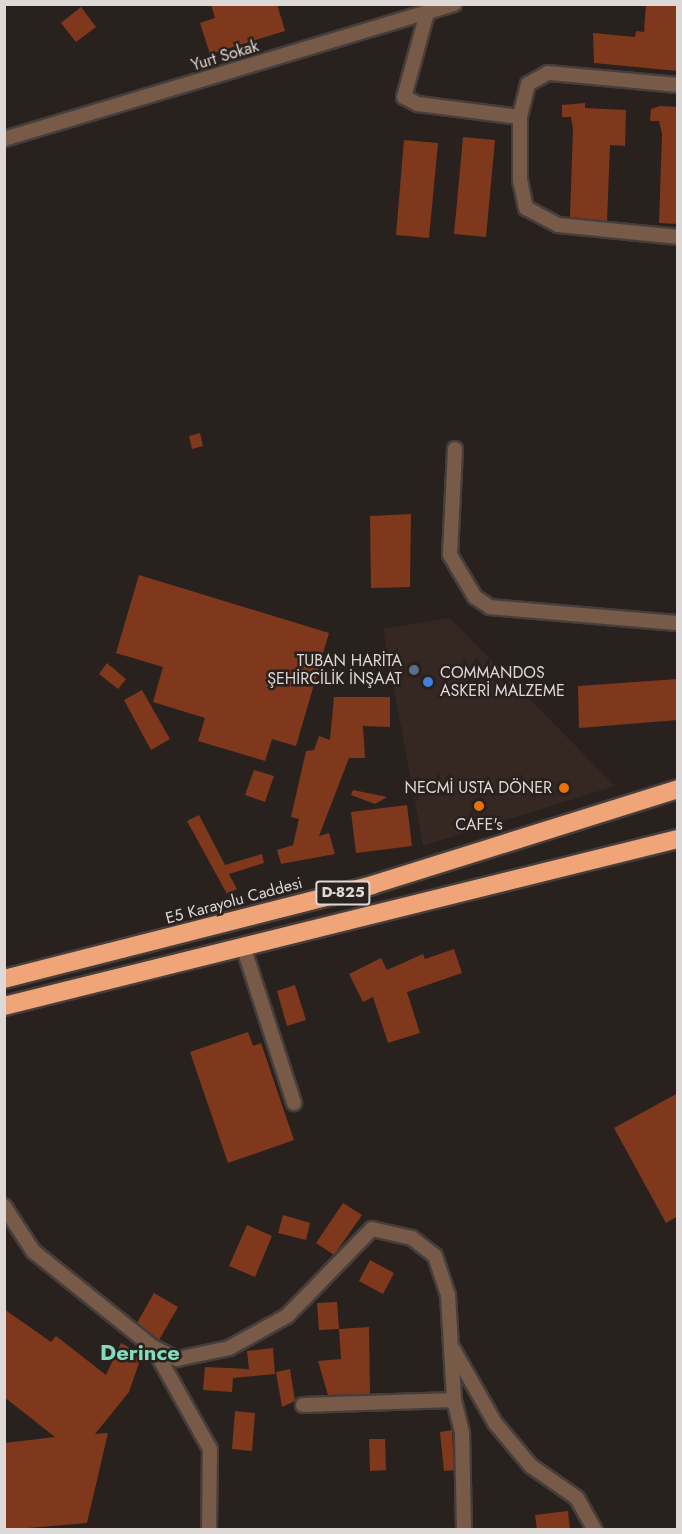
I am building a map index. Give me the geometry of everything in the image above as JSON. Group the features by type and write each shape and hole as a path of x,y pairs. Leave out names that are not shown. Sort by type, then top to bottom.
{"highway":[{"name":"E5 Karayolu Caddesi","path":"4,979 372,885 678,789"},
{"name":"D-825","path":"4,1006 244,949 678,839"}],"street":[{"name":"Yurt Sokak","path":"4,139 454,4"},
{"path":"427,13 404,98 426,105 520,117"},
{"path":"678,85 548,73 528,84 520,117 520,180 526,208 558,225 678,237"},
{"path":"455,449 450,555 475,597 490,607 678,623"},
{"path":"244,949 294,1103"},
{"path":"4,1206 33,1251 153,1347 177,1359 230,1347 287,1316 372,1229 380,1228 412,1238 435,1256 448,1296 454,1400 462,1433 464,1530"},
{"path":"153,1347 210,1449 209,1530"},
{"path":"452,1348 495,1424 531,1466 577,1497 595,1530"},
{"path":"303,1405 454,1400"}],"shaded area":[{"path":"450,618 615,786 423,846 383,629"}],"building":[{"path":"211,4 277,4 285,31 210,54 200,23 215,18"},
{"path":"646,4 678,4 678,71 594,63 593,33 635,37 636,31 644,32"},
{"path":"81,7 96,27 76,42 61,23"},
{"path":"585,103 585,108 626,110 625,146 610,145 607,221 570,217 573,129 571,117 562,117 562,105"},
{"path":"660,106 678,107 678,224 659,223 662,134 659,121 650,121 651,109"},
{"path":"463,137 495,140 486,237 454,234"},
{"path":"404,140 438,143 429,238 396,235"},
{"path":"200,433 203,446 192,449 189,436"},
{"path":"411,514 410,587 371,588 370,516"},
{"path":"139,575 329,633 296,746 272,739 265,761 198,741 205,718 153,702 163,667 116,653"},
{"path":"107,663 126,679 118,689 99,674"},
{"path":"678,679 678,720 579,728 578,686"},
{"path":"142,690 170,739 151,750 124,700"},
{"path":"334,697 390,697 390,727 363,726 365,758 349,758 319,836 329,833 335,854 281,864 277,850 293,845 299,819 291,817 306,751 314,750 319,736 330,740"},
{"path":"254,770 274,776 265,802 245,795"},
{"path":"353,790 387,797 375,804 351,795"},
{"path":"407,805 412,846 356,853 351,812"},
{"path":"199,815 225,865 262,854 264,863 229,874 237,889 227,894 187,821"},
{"path":"454,949 462,973 407,992 420,1033 388,1043 373,997 363,1002 349,974 381,958 387,970 423,954 425,959"},
{"path":"295,985 306,1020 287,1026 277,991"},
{"path":"248,1032 253,1046 261,1043 294,1140 228,1163 190,1052"},
{"path":"678,1093 678,1216 666,1223 614,1128"},
{"path":"343,1203 362,1215 334,1255 316,1243"},
{"path":"283,1215 310,1223 306,1240 278,1233"},
{"path":"247,1225 272,1236 255,1277 229,1266"},
{"path":"370,1260 394,1273 383,1294 359,1281"},
{"path":"154,1293 178,1307 159,1340 137,1323"},
{"path":"337,1302 339,1329 319,1330 317,1303"},
{"path":"4,1309 51,1342 56,1336 106,1375 121,1343 142,1354 129,1392 95,1434 108,1433 87,1523 4,1530 4,1443 55,1437 4,1397"},
{"path":"369,1327 370,1394 328,1395 318,1361 341,1359 339,1329"},
{"path":"273,1348 275,1374 233,1378 232,1392 203,1390 205,1367 249,1369 247,1351"},
{"path":"290,1369 295,1401 282,1407 276,1372"},
{"path":"235,1411 255,1413 252,1451 232,1449"},
{"path":"452,1430 454,1470 444,1471 440,1432"},
{"path":"369,1439 385,1439 386,1470 370,1471"},
{"path":"568,1511 570,1530 537,1530 535,1515"}],"place":[{"name":"TUBAN HARİTA ŞEHİRCİLİK İNŞAAT","path":"414,670"},
{"name":"COMMANDOS ASKERİ MALZEME","path":"428,682"},
{"name":"NECMİ USTA DÖNER","path":"564,788"},
{"name":"CAFE's","path":"479,806"}],"district":[{"name":"Derince","path":"140,1353"}]}
